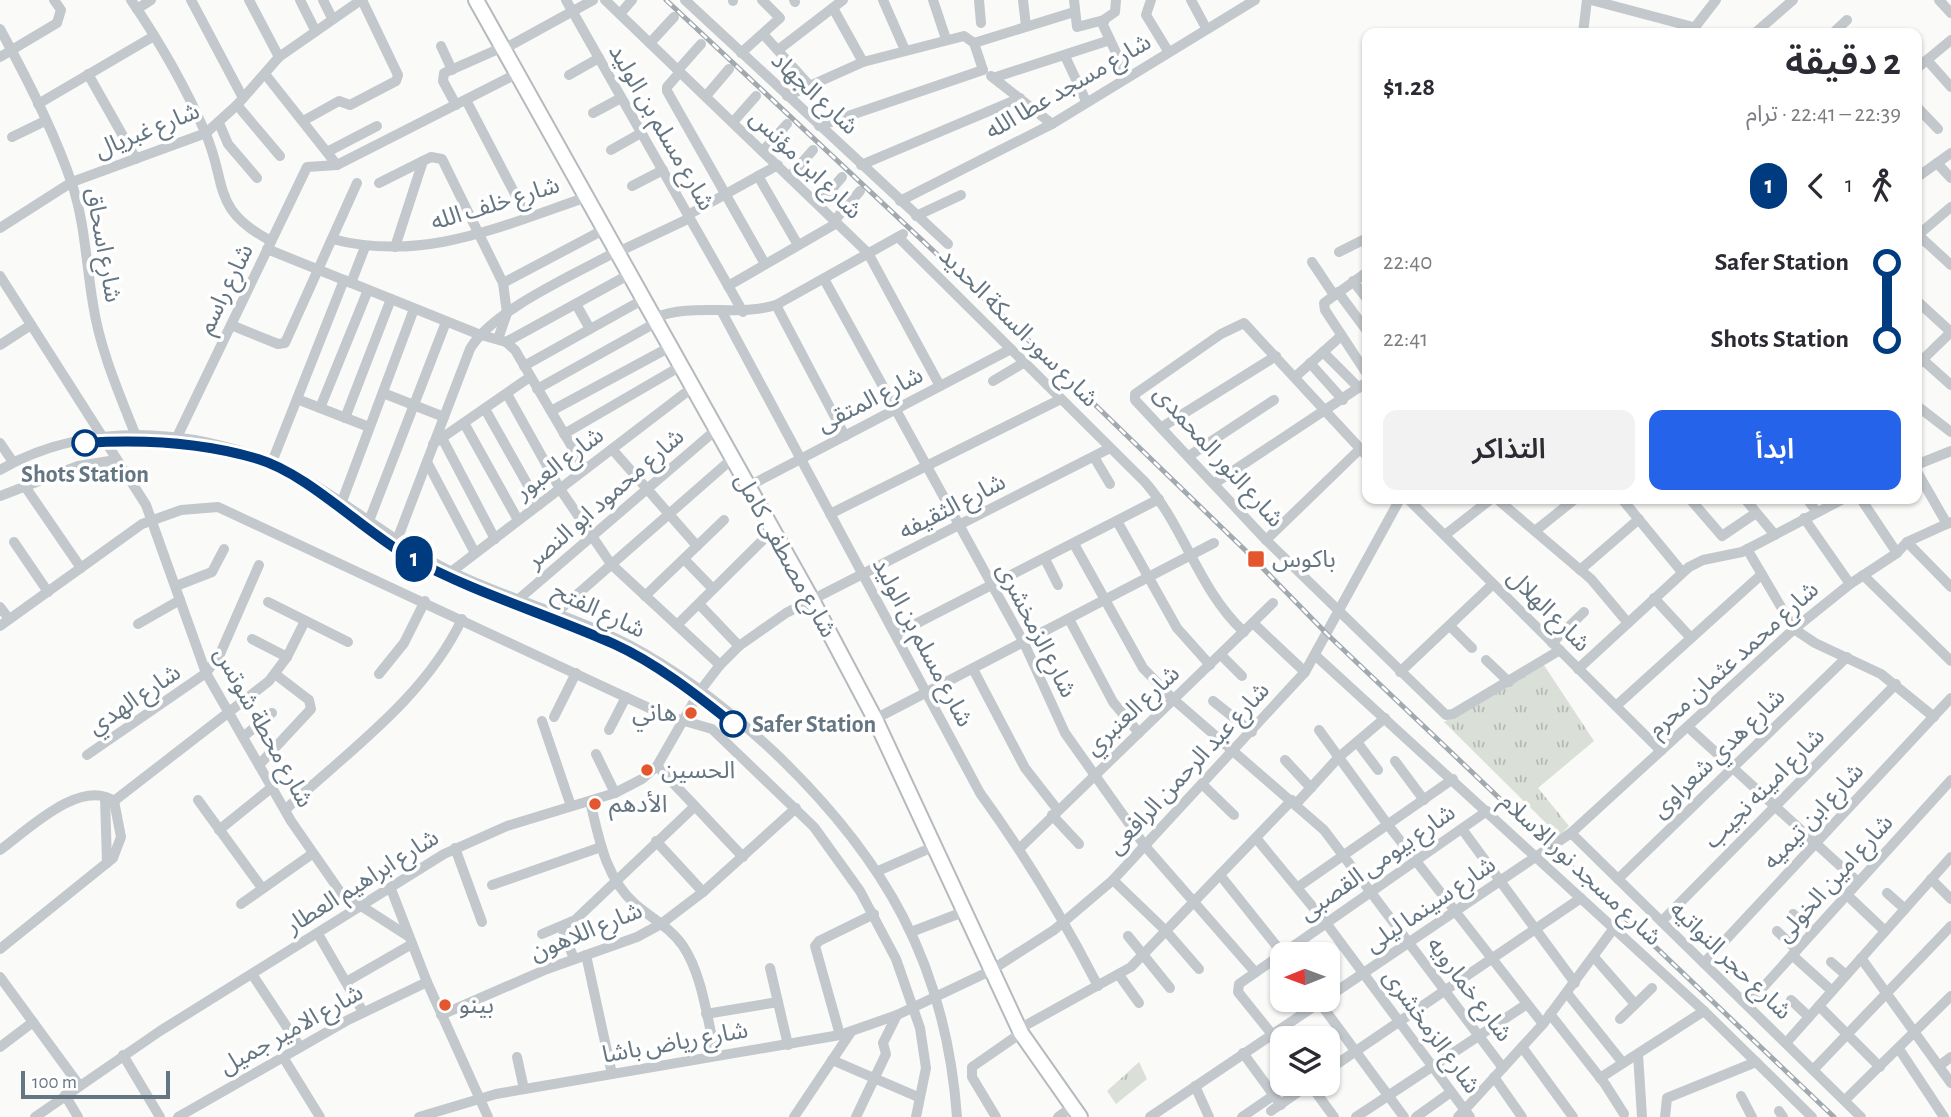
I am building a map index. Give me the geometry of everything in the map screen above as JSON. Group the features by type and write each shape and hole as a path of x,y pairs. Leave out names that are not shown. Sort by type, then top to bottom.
{"main road":[{"name":"شارع مصطفى كامل","path":"477,0 812,600 875,719 1020,1031 1076,1112"}],"street":[{"path":"0,57 57,23 61,10 54,0"},
{"path":"151,0 134,4 206,134 219,186 230,210 248,229 269,245 318,270 478,334 502,341 524,366 585,469"},
{"path":"191,0 240,102 280,156"},
{"path":"249,0 279,57"},
{"path":"300,0 315,30"},
{"path":"323,0 332,18"},
{"path":"303,121 339,101 350,105 394,84 398,75 361,0"},
{"name":"شارع غبريال","path":"0,228 72,182 206,134 240,102 279,57 361,0"},
{"name":"شارع مسلم بن الوليد","path":"566,0 743,312"},
{"path":"527,217 461,102 442,79 444,73 503,48 593,0"},
{"name":"شارع ابن مؤنس","path":"605,0 868,253 940,386"},
{"path":"620,14 632,0"},
{"name":"شارع الجهاد","path":"685,0 948,244"},
{"path":"741,53 780,17 762,0"},
{"path":"778,50 843,0"},
{"path":"883,0 905,50"},
{"path":"933,0 946,39"},
{"path":"979,0 981,23"},
{"path":"1023,0 1026,26"},
{"path":"1074,0 1077,27 1104,20 1115,12 1116,0"},
{"path":"1151,0 1146,15 1168,51"},
{"path":"1191,0 1206,28"},
{"name":"شارع مسجد عطا الله","path":"900,201 1052,124 1254,0"},
{"path":"1584,28 1589,0 1685,28"},
{"path":"1697,28 1716,0"},
{"path":"1761,28 1793,0"},
{"path":"1940,0 1951,13"},
{"path":"833,8 863,62"},
{"path":"974,43 1074,12"},
{"path":"650,43 674,17"},
{"path":"1104,20 1127,76"},
{"path":"1838,28 1847,20"},
{"name":"شارع اسحاق","path":"0,29 38,104 72,182 89,258 93,304 101,338 136,436"},
{"path":"763,34 810,86"},
{"path":"38,104 154,36"},
{"path":"787,96 863,62 964,36 974,43 983,71 996,78 1052,124"},
{"path":"996,78 1110,40"},
{"path":"1922,64 1951,40"},
{"path":"701,44 667,87 667,91 765,264"},
{"path":"441,46 452,70"},
{"path":"1065,56 1086,101"},
{"path":"569,75 599,58"},
{"path":"1927,60 1951,87"},
{"path":"706,96 729,69"},
{"path":"819,126 983,71"},
{"path":"265,74 337,165 517,73"},
{"path":"88,74 136,159"},
{"path":"733,122 756,96"},
{"path":"593,113 621,98"},
{"path":"861,165 1020,98"},
{"path":"1922,112 1938,129"},
{"path":"12,137 46,121"},
{"path":"219,123 228,144 257,178"},
{"path":"763,151 787,124"},
{"path":"327,152 377,125"},
{"path":"611,150 641,133"},
{"path":"790,176 813,150"},
{"path":"1922,171 1951,153"},
{"path":"379,183 434,156 442,159 481,233 503,283 507,313 502,341"},
{"path":"395,247 423,161"},
{"path":"1937,163 1951,178"},
{"name":"شارع راسم","path":"177,437 305,170 316,165 337,165"},
{"path":"397,540 478,334 507,313 689,216 778,165"},
{"path":"632,186 663,170"},
{"path":"758,176 798,245"},
{"path":"818,204 842,177"},
{"path":"231,325 278,344 285,343 357,183"},
{"path":"728,285 836,221 860,191"},
{"path":"916,216 961,195"},
{"name":"شارع خلف الله","path":"332,239 365,247 426,247 481,233 587,197"},
{"path":"1922,230 1951,207"},
{"path":"503,283 605,229"},
{"name":"شارع سور السكة الحديد","path":"868,253 900,235 1159,499 1214,599 1244,632"},
{"path":"1922,239 1951,265"},
{"path":"1339,252 1362,240"},
{"path":"272,462 365,247"},
{"path":"537,389 655,320 673,313 743,312 776,305 868,253"},
{"path":"1312,262 1362,325"},
{"path":"502,341 630,274"},
{"path":"1362,275 1336,294 1324,307 1362,367"},
{"name":"شارع محطة شوتس","path":"0,276 101,438 139,492 152,518 206,673 271,788 312,854 341,893 360,907 385,919 410,940"},
{"name":"شارع الزمخشرى","path":"824,279 1024,643 1065,733 1145,846 1255,972"},
{"path":"1353,281 1362,293"},
{"path":"320,408 368,290"},
{"path":"345,418 391,299"},
{"path":"524,366 644,299"},
{"path":"576,304 590,329"},
{"path":"776,305 845,436"},
{"path":"1922,305 1951,332 1922,361"},
{"path":"341,503 414,309"},
{"name":"شارع مسلم بن الوليد","path":"722,312 980,793 1020,848 1065,922 1098,986"},
{"path":"369,522 446,321"},
{"name":"شارع النور المحمدى","path":"1276,356 1247,325 1237,323 1137,390 1135,400 1266,540 1449,716 1508,682"},
{"path":"0,345 31,325"},
{"path":"1294,377 1323,352 1362,333"},
{"path":"551,411 670,346"},
{"name":"شارع المتقى","path":"748,486 1011,349"},
{"path":"1323,352 1362,384"},
{"path":"1162,427 1276,356 1362,451"},
{"path":"993,381 1024,362"},
{"path":"1310,363 1343,400"},
{"path":"1922,364 1951,385"},
{"path":"564,433 681,366"},
{"path":"438,441 530,377"},
{"path":"1215,483 1324,408 1343,400 1362,386"},
{"name":"شارع العبور","path":"451,572 693,387"},
{"path":"383,393 444,417"},
{"path":"506,394 560,489 611,564 720,665"},
{"path":"297,399 369,428"},
{"path":"830,514 1061,399"},
{"path":"1189,456 1274,400"},
{"path":"485,409 539,505"},
{"path":"1922,410 1951,432"},
{"path":"464,423 519,520"},
{"name":"شارع محمود ابو النصر","path":"520,598 717,429"},
{"name":"شارع الفتح","path":"0,470 13,462 56,447 101,438 177,437 211,442 272,462 451,572 556,612 633,647 700,691 747,728 797,775 838,818 878,871 911,932 936,998 951,1062 957,1117"},
{"path":"438,441 495,539"},
{"path":"0,443 13,462"},
{"name":"شارع الثقيفه","path":"739,646 777,618 1110,448"},
{"path":"612,449 697,546"},
{"path":"1922,462 1951,451"},
{"path":"1266,540 1362,453"},
{"path":"1094,457 1110,484"},
{"path":"556,612 733,458"},
{"path":"0,496 78,466 116,460"},
{"path":"427,461 475,553"},
{"path":"1922,471 1949,523"},
{"path":"24,485 81,568"},
{"path":"896,634 1159,499"},
{"name":"شارع عبد الرحمن الرافعى","path":"936,998 990,971 1065,922 1113,880 1203,785 1305,672 1397,504"},
{"name":"شارع الهلال","path":"1413,504 1661,751"},
{"path":"1445,535 1485,504"},
{"path":"1503,504 1580,570 1628,623"},
{"path":"1535,531 1569,504"},
{"path":"1626,504 1682,572"},
{"path":"1694,504 1722,536 1756,513"},
{"path":"1749,504 1774,534"},
{"path":"1811,504 1817,512"},
{"path":"1578,669 1682,572 1703,560 1731,556 1747,549 1833,504"},
{"path":"1864,504 1896,553"},
{"path":"0,607 5,622 152,518 201,507 227,509 664,715 712,729 796,808 830,847 874,915 897,959 923,1042 926,1068 916,1117"},
{"path":"1804,518 1850,584"},
{"path":"1580,570 1639,519"},
{"path":"645,596 724,520"},
{"path":"1117,521 1177,628 1210,665"},
{"name":"شارع محمد عثمان محرم","path":"1555,845 1572,833 1794,629 1907,542 1949,523"},
{"path":"677,625 773,530"},
{"path":"14,542 48,592"},
{"path":"1907,542 1951,587"},
{"path":"875,719 1214,543"},
{"name":"شارع خمارويه","path":"1074,544 1143,667 1173,699 1294,802 1343,855 1503,1068"},
{"path":"1747,549 1794,629 1815,643 1896,684 1934,717"},
{"path":"176,586 212,572 224,550"},
{"path":"684,559 713,589"},
{"path":"1045,559 1058,585"},
{"name":"شارع الهدي","path":"88,755 206,673 220,654 259,565"},
{"path":"1616,706 1762,574"},
{"path":"1863,575 1951,660"},
{"path":"1401,671 1493,584"},
{"path":"1654,598 1691,638"},
{"path":"138,624 180,600"},
{"path":"379,674 404,643 425,601"},
{"path":"268,602 348,642"},
{"name":"شارع العنبري","path":"1020,848 1273,603"},
{"path":"699,604 739,646"},
{"path":"1486,660 1508,682 1556,647 1584,612"},
{"path":"285,810 418,686 444,652 461,619"},
{"path":"1069,619 1107,691 1139,733"},
{"path":"110,799 229,715 275,674 305,621"},
{"path":"1253,623 1305,672"},
{"path":"1450,626 1472,649"},
{"path":"252,639 287,657"},
{"name":"شارع ابراهيم العطار","path":"35,1117 123,1055 455,849 507,826 615,793 642,779 657,766 700,691 739,646"},
{"path":"1220,655 1242,676"},
{"name":"شارع مسجد نور الاسلام","path":"1316,656 1614,928 1812,1117"},
{"name":"شارع هدي شعراوى","path":"1618,878 1847,657"},
{"path":"973,669 1025,768 1079,844"},
{"path":"554,717 576,673"},
{"path":"259,765 311,709 309,700 275,674"},
{"name":"شارع امينه نجيب","path":"1662,921 1896,684"},
{"path":"609,730 626,697"},
{"name":"شارع ابن تيميه","path":"1704,963 1951,698"},
{"path":"1213,701 1252,732"},
{"path":"243,737 272,713"},
{"path":"996,1117 972,1077 972,1067 1020,1031 1119,975 1166,931 1256,838 1311,788 1339,757 1385,718"},
{"path":"542,721 571,806"},
{"path":"1688,727 1858,882"},
{"path":"1319,730 1455,913 1543,1024"},
{"path":"1357,742 1378,770"},
{"path":"596,754 615,793"},
{"path":"1285,760 1311,788"},
{"path":"1395,761 1424,800"},
{"path":"657,766 743,857"},
{"path":"1298,887 1453,779"},
{"name":"شارع امين الخولى","path":"1747,1005 1950,782"},
{"path":"1203,785 1234,815"},
{"path":"219,830 271,788"},
{"path":"0,850 76,797 90,793 110,799"},
{"path":"0,949 118,852 121,837 110,799"},
{"path":"198,800 262,888"},
{"path":"590,801 601,847 615,880 635,904 683,945 690,959 716,1055"},
{"path":"542,934 562,928 580,915 695,806"},
{"name":"شارع اللاهون","path":"441,1015 574,959 637,937 661,924 704,892 796,808"},
{"name":"شارع بيومى القصبى","path":"1299,942 1487,811"},
{"path":"1462,829 1575,983"},
{"name":"شارع حجر النواتيه","path":"1572,833 1861,1117"},
{"name":"شارع الزمخشرى","path":"1256,838 1298,887 1400,1021 1451,1092 1464,1115"},
{"path":"656,841 704,892"},
{"name":"شارع سينما ليلى","path":"1340,989 1555,845"},
{"path":"878,871 935,846"},
{"path":"492,885 601,847"},
{"path":"455,849 482,922"},
{"path":"241,904 312,854"},
{"path":"1786,1043 1951,857"},
{"path":"1220,875 1273,942"},
{"path":"1931,879 1951,899"},
{"path":"1113,880 1166,931 1199,969"},
{"path":"391,889 441,1015 488,1117"},
{"path":"1887,893 1905,909"},
{"path":"1847,895 1885,931"},
{"path":"1340,1062 1581,898"},
{"path":"911,932 963,912"},
{"path":"1793,914 1813,932"},
{"path":"794,1117 832,1060 846,1033 815,946 819,941 874,915"},
{"path":"1813,1070 1951,926"},
{"path":"562,928 574,959"},
{"path":"1464,1115 1494,1077 1543,1024 1614,928"},
{"path":"1777,930 1832,991"},
{"path":"318,933 363,1012"},
{"path":"1128,936 1170,988"},
{"path":"346,982 410,940"},
{"path":"586,955 612,1074"},
{"path":"1594,957 1635,1004"},
{"path":"1861,958 1951,1083"},
{"name":"شارع بيومى القصبى","path":"1270,962 1239,984 1238,992 1270,1032"},
{"path":"1831,962 1846,975"},
{"path":"771,968 788,1045"},
{"path":"251,974 300,1047"},
{"path":"1119,975 1139,1003"},
{"path":"0,977 79,1085"},
{"name":"شارع الامير جميل","path":"178,1117 363,1012 427,982"},
{"path":"1620,1019 1652,988"},
{"path":"1567,993 1623,1063"},
{"path":"1844,1100 1916,1033 1951,996"},
{"name":"شارع رياض باشا","path":"419,1117 524,1088 846,1033 936,998"},
{"path":"1791,1000 1809,1017"},
{"path":"706,1014 778,1002"},
{"path":"1356,1117 1527,1004"},
{"path":"1819,1006 1881,1067"},
{"name":"شارع سينما ليلى","path":"1284,1026 1305,1012"},
{"path":"1331,1012 1404,1117"},
{"path":"1600,1078 1704,1012"},
{"path":"1550,1014 1600,1078 1624,1114"},
{"path":"856,1117 887,1053 883,1043 897,1015"},
{"path":"0,1047 33,1022"},
{"name":"شارع سينما ليلى","path":"1153,1116 1270,1035"},
{"path":"1522,1047 1573,1117"},
{"path":"1899,1049 1944,1117"},
{"path":"1243,1053 1270,1090"},
{"path":"1638,1054 1642,1117"},
{"path":"123,1055 160,1117"},
{"path":"283,1056 320,1117"},
{"path":"517,1056 524,1088"},
{"path":"1939,1066 1951,1057"},
{"path":"832,1060 918,1097"},
{"path":"1665,1117 1667,1098 1756,1062"},
{"path":"1494,1077 1522,1117"},
{"path":"1195,1086 1209,1117"},
{"path":"1416,1117 1451,1092"},
{"path":"65,1095 78,1117"},
{"path":"1242,1117 1273,1096"},
{"path":"1274,1096 1276,1108 1293,1096"},
{"path":"1319,1096 1334,1117"},
{"path":"1741,1096 1752,1117"},
{"path":"1058,1117 1076,1112"}],"green space":[{"path":"1542,662 1594,741 1538,788 1569,826 1559,836 1444,722"},
{"path":"1139,1062 1147,1079 1116,1104 1107,1091"}],"railway":[{"path":"666,0 1021,333 1246,551 1328,635 1834,1117"}],"tram line":[{"name":"1","path":"85,443 156,439 202,445 262,460 302,482 370,533 411,558 617,645 697,695 733,724"}],"place":[{"name":"Shots Station","path":"85,443"},
{"name":"باكوس","path":"1256,559"},
{"name":"هاني","path":"691,713"},
{"name":"Safer Station","path":"733,724"},
{"name":"الحسين","path":"647,770"},
{"name":"الأدهم","path":"595,804"},
{"name":"بينو","path":"445,1005"}]}
